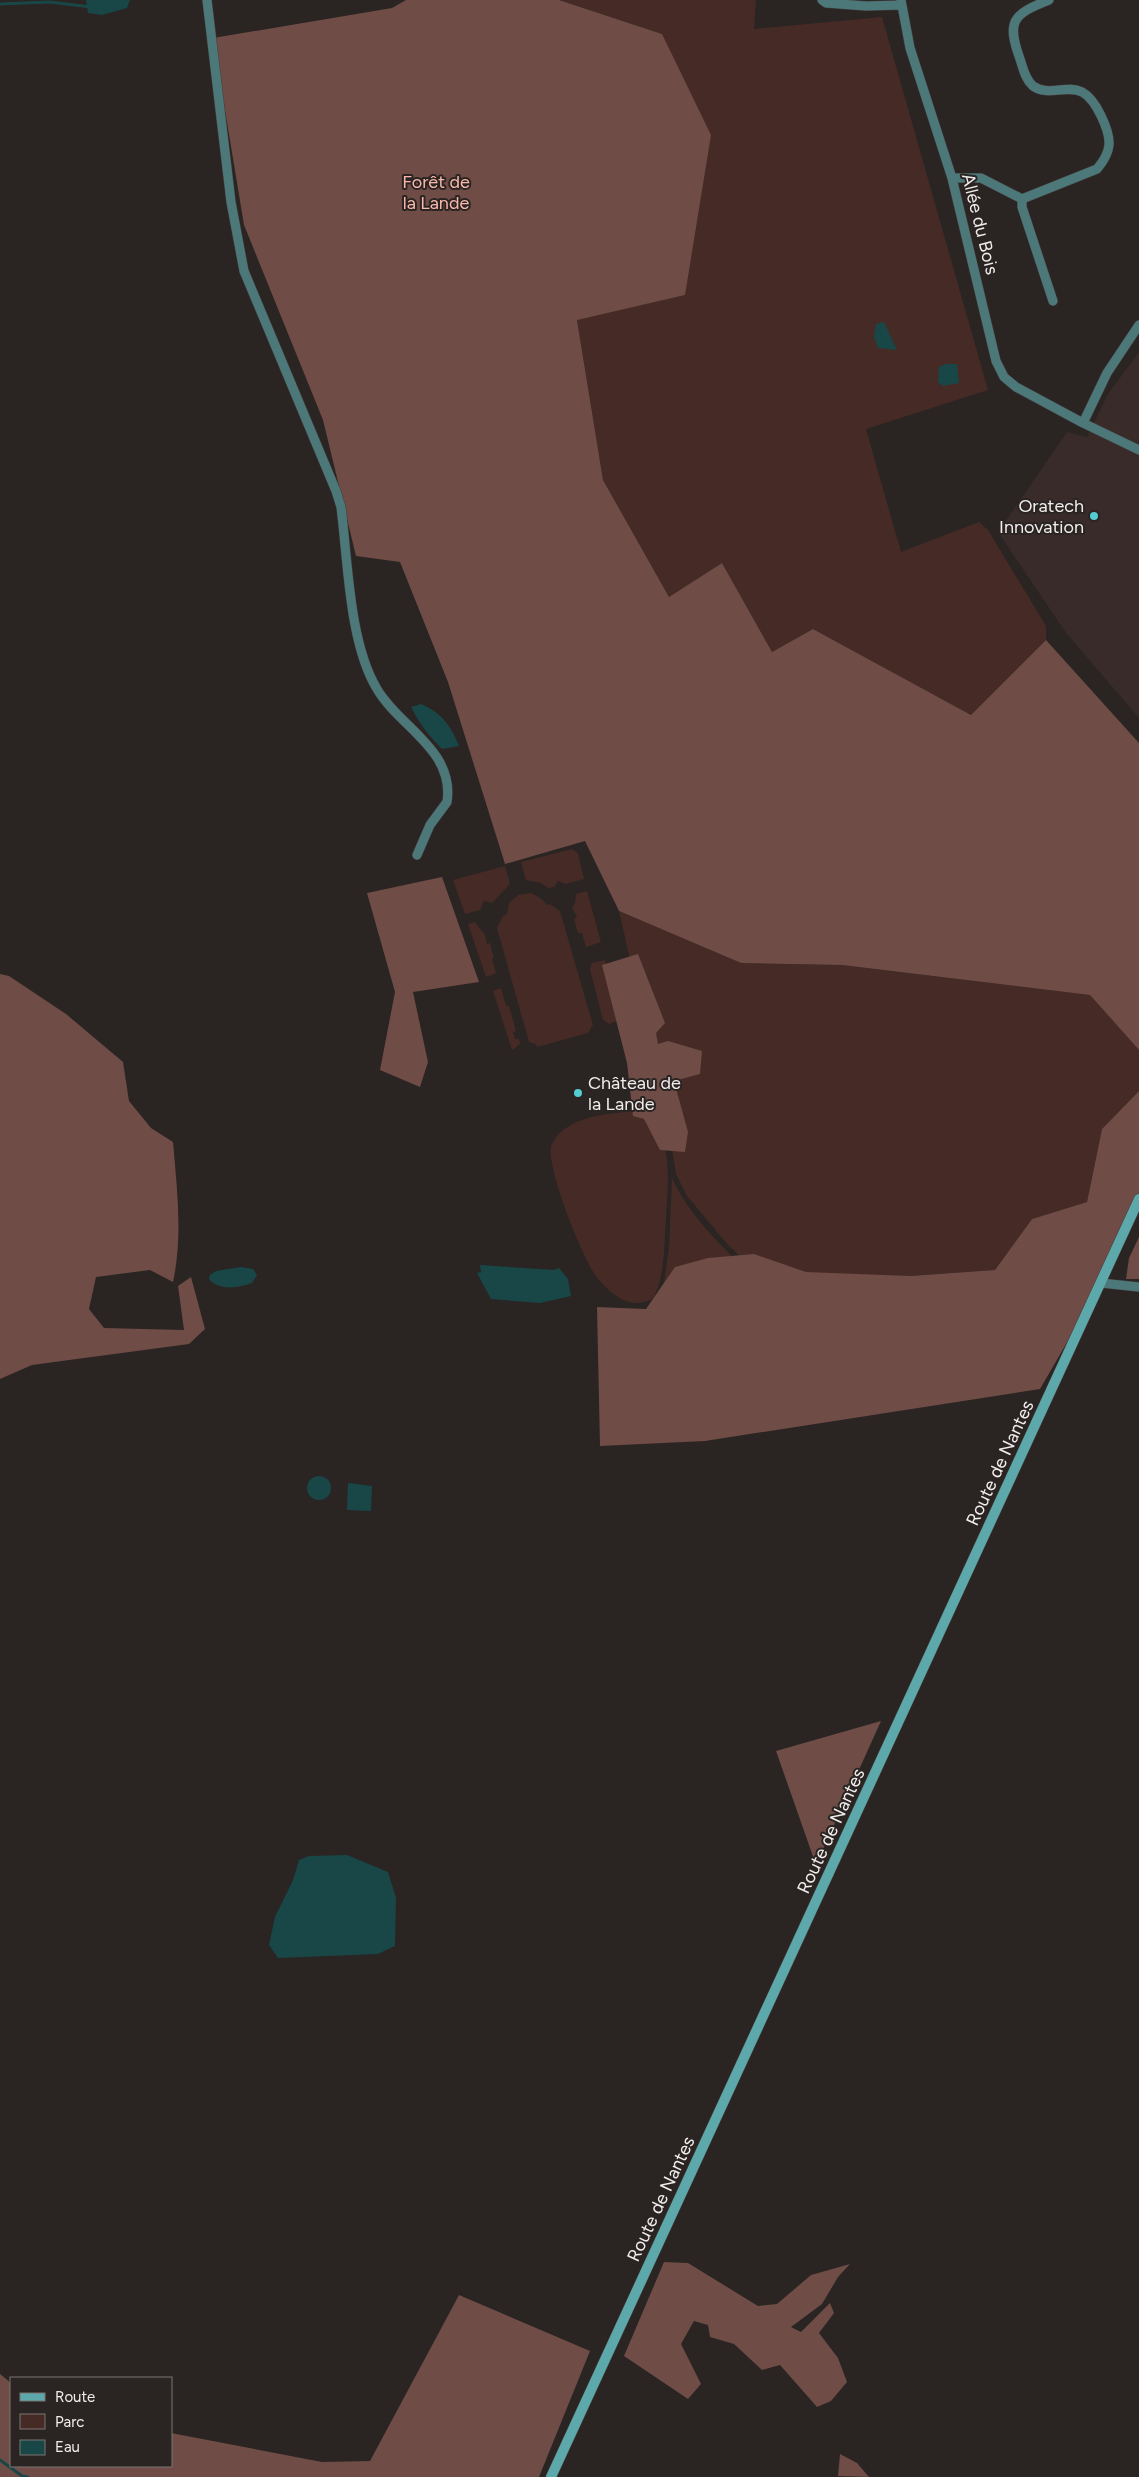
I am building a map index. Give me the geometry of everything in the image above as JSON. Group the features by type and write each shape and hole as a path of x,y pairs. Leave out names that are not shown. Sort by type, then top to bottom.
{"main road":[{"name":"Route de Nantes","path":"551,2477 1139,1199"}],"street":[{"path":"207,0 231,202 244,271 341,507 357,627 366,668 384,700 436,755 446,781 446,804 430,825 417,855"},
{"path":"822,0 826,3 866,6 901,3"},
{"path":"952,178 981,178 1022,199 1097,169 1105,159 1110,144 1098,110 1082,92 1040,90 1027,78 1013,39 1012,28 1022,11 1049,0"},
{"name":"Allée du Bois","path":"901,3 910,48 952,178 996,361 1004,377 1016,387 1139,450"},
{"path":"1022,199 1022,208 1053,301"},
{"path":"1083,423 1108,373 1139,325"},
{"path":"1101,1283 1139,1287"}],"shaded area":[{"path":"1139,352 1139,718 1066,633 998,532 1067,432 1087,437 1108,394"}],"green space":[{"name":"Forêt de la Lande","path":"406,0 559,0 662,34 711,135 685,295 577,320 603,480 669,597 722,563 772,652 813,629 971,715 1046,640 1139,743 1139,1050 1090,995 842,965 741,963 619,911 585,841 505,864 448,682 400,562 356,556 323,420 244,225 213,38 392,8"},
{"path":"559,0 756,0 754,29 882,17 988,390 866,429 901,552 979,522 988,530 1046,626 1046,640 971,715 813,629 772,652 722,563 669,597 603,480 577,319 685,295 662,34"},
{"path":"572,849 578,853 584,879 566,884 558,881 554,887 548,888 541,883 526,880 521,862"},
{"path":"505,866 510,884 492,903 484,901 480,910 465,914 453,880"},
{"path":"442,877 479,982 413,992 428,1062 420,1087 380,1070 395,992 367,893"},
{"path":"587,891 601,942 586,947 582,933 578,933 574,919 577,917 572,907 575,904 576,894"},
{"path":"531,893 542,899 547,905 550,904 560,911 593,1025 588,1033 537,1047 536,1044 529,1042 497,928 503,916 507,914 509,903 518,895"},
{"path":"619,911 741,963 842,965 1090,995 1139,1050 1139,1091 1102,1129 1087,1202 1032,1219 995,1270 910,1276 836,1289 744,1260 728,1245 687,1196 676,1174 669,1131"},
{"path":"475,922 485,935 487,944 490,943 494,958 492,959 496,973 486,977 468,924"},
{"path":"638,954 665,1023 656,1033 658,1044 668,1041 702,1051 700,1074 674,1081 688,1132 685,1152 660,1150 644,1119 633,1116 627,1063 602,965"},
{"path":"605,960 620,1020 609,1024 603,1020 590,969 592,963"},
{"path":"0,974 9,976 66,1014 123,1062 129,1101 151,1128 173,1142 178,1247 173,1282 150,1270 96,1277 89,1309 104,1328 184,1330 178,1286 191,1277 205,1329 189,1344 32,1365 0,1379"},
{"path":"501,988 506,1006 509,1006 516,1031 513,1032 515,1039 519,1039 520,1044 512,1050 493,991"},
{"path":"1139,1091 1139,1193 1098,1289 1040,1389 705,1441 600,1446 597,1307 646,1309 675,1267 708,1258 754,1254 806,1272 910,1276 995,1270 1032,1219 1087,1202 1102,1129"},
{"path":"640,1111 660,1134 666,1154 668,1176 661,1278 652,1299 632,1303 609,1291 590,1266 566,1210 553,1169 551,1154 552,1144 559,1134 578,1121 590,1117"},
{"path":"672,1178 697,1218 752,1276 663,1290 669,1248"},
{"path":"1139,1237 1139,1279 1126,1279 1129,1258"},
{"path":"881,1721 816,1865 776,1751"},
{"path":"664,2262 688,2263 758,2306 777,2304 811,2275 850,2264 838,2277 822,2304 791,2327 801,2332 830,2303 834,2313 819,2333 838,2358 847,2382 831,2401 817,2407 780,2365 762,2370 734,2344 710,2337 708,2325 694,2321 681,2344 701,2384 688,2399 624,2356"},
{"path":"459,2295 590,2351 539,2477 0,2477 0,2374 10,2382 10,2467 172,2467 172,2433 322,2462 370,2461"},
{"path":"840,2454 857,2463 869,2477 838,2476"}],"water":[{"path":"86,0 130,0 127,8 102,15 88,13"},
{"path":"884,322 897,350 878,348 874,337 876,324"},
{"path":"946,364 957,364 959,383 943,386 938,382 939,367"},
{"path":"421,704 435,712 445,721 453,732 459,746 442,749 421,724 411,707"},
{"path":"480,1265 554,1270 559,1268 568,1279 571,1296 540,1303 491,1299 477,1273 481,1272"},
{"path":"241,1267 253,1269 257,1275 252,1283 235,1287 223,1287 209,1279 210,1275 216,1271"},
{"path":"319,1476 327,1480 331,1488 327,1496 319,1500 311,1496 307,1488 311,1480"},
{"path":"348,1483 372,1486 371,1511 347,1510"},
{"path":"347,1855 388,1872 396,1898 395,1946 378,1954 278,1958 269,1945 275,1917 293,1880 299,1860 309,1856"}],"waterway":[{"path":"0,4 50,2 91,7"},
{"path":"0,2460 22,2476 28,2477"}],"place":[{"name":"Oratech Innovation","path":"1094,516"},
{"name":"Château de la Lande","path":"578,1093"}]}
